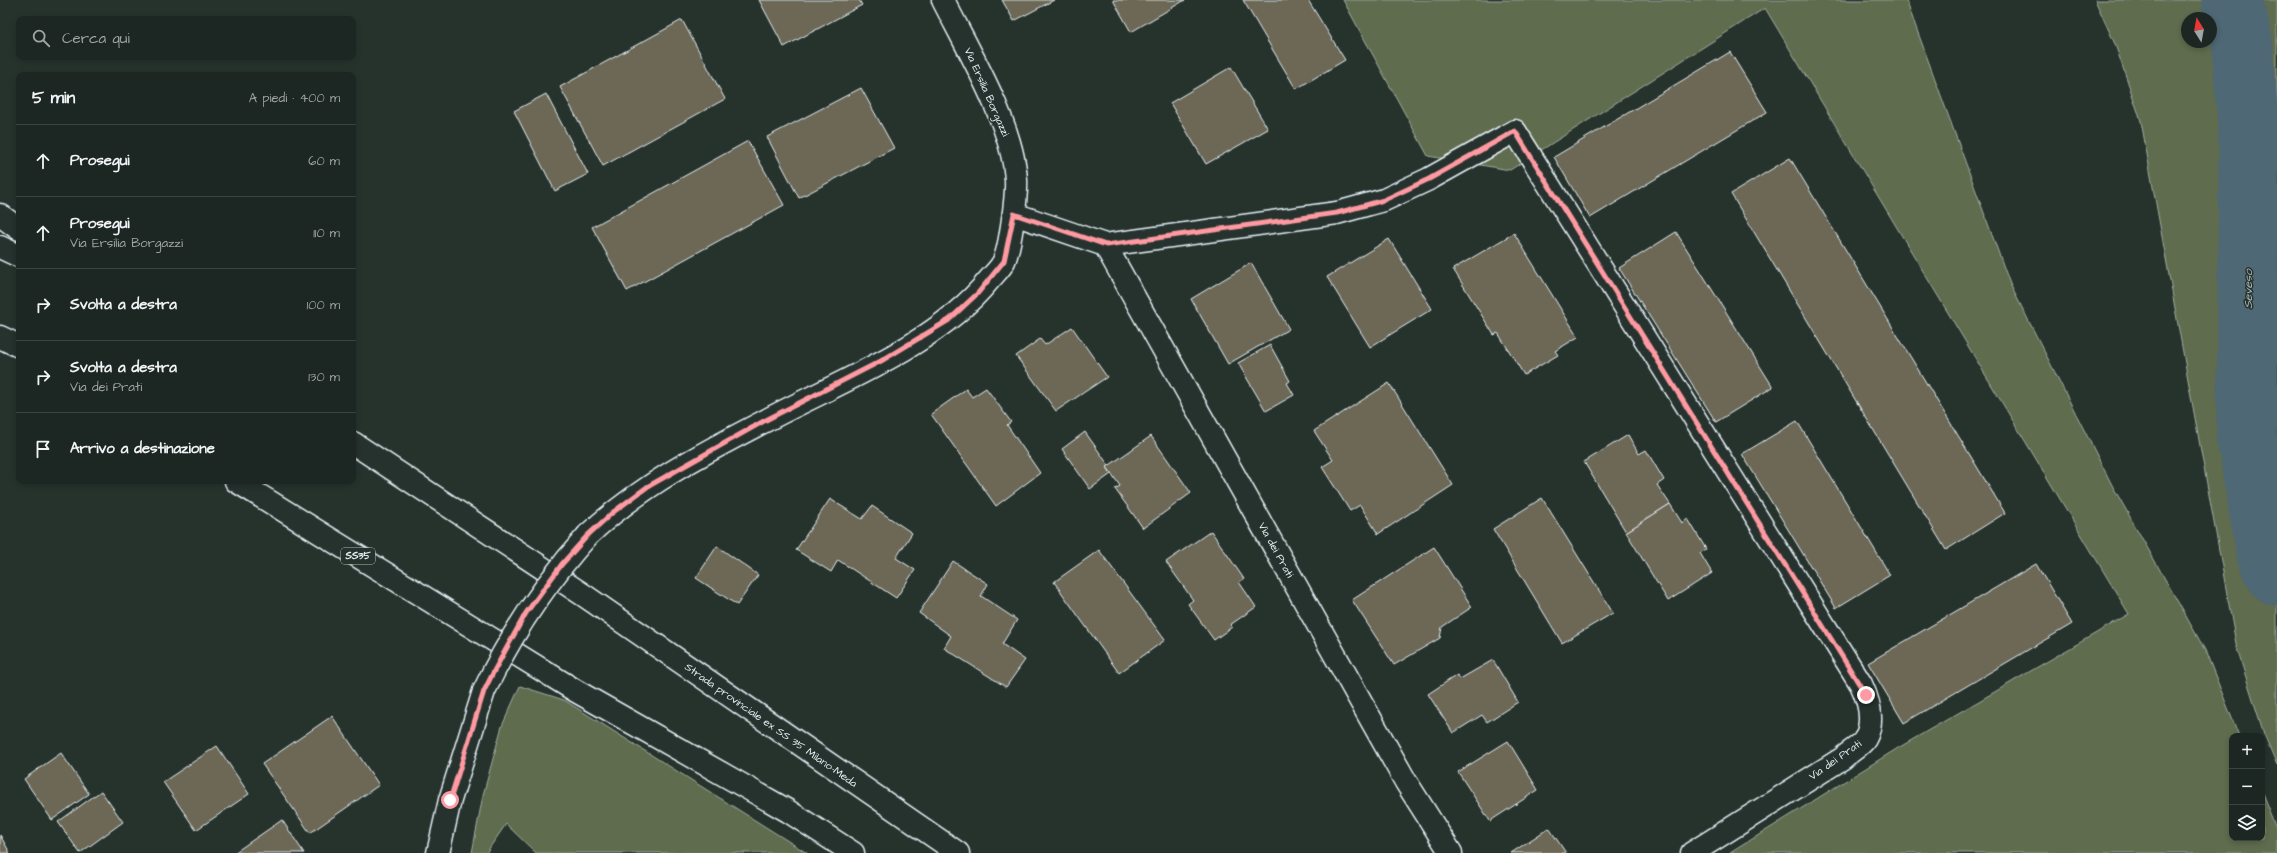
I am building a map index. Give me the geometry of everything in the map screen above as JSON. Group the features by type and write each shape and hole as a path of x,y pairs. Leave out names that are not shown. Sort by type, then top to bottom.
{"main road":[{"name":"Via Ersilia Borgazzi","path":"438,853 450,800 484,691 526,613 562,564 588,535 612,513 647,487 764,421 881,361 949,320 978,293 1004,261 1014,214 1016,181 1011,149 1001,119 978,69 943,0"},
{"name":"Via dei Prati","path":"1451,853 1406,782 1106,245 1337,213 1384,200 1416,185 1515,131 1690,413 1861,684 1870,708 1870,724 1864,740 1843,758 1692,853"},
{"path":"1014,214 1106,245"},
{"path":"0,215 16,227"},
{"path":"0,247 16,255"},
{"path":"0,337 16,345"},
{"name":"Strada provinciale ex SS 35 Milano-Meda","path":"356,445 585,596 958,853"},
{"name":"SS35","path":"241,484 576,691 788,811 853,853"}],"green space":[{"path":"1343,0 1906,0 2010,284 2112,485 2205,650 2238,733 2229,733 2229,841 2265,841 2265,801 2277,831 2277,853 1730,853 1898,748 2129,614 1765,8 1510,170 1428,156"},
{"path":"2095,0 2277,0 2277,765 2265,733 2264,733 2237,649 2141,121 2115,44"},
{"path":"520,686 564,700 807,853 536,853 506,824 486,853 472,853 483,795 502,726"}],"building":[{"path":"759,0 859,0 862,5 784,47"},
{"path":"1002,0 1054,0 1014,21"},
{"path":"1113,0 1185,0 1131,32"},
{"path":"1243,0 1308,0 1345,60 1296,89"},
{"path":"682,20 725,99 603,166 560,87"},
{"path":"1730,52 1767,112 1590,218 1554,157"},
{"path":"1231,67 1268,129 1206,164 1170,103"},
{"path":"861,88 894,148 799,198 767,137"},
{"path":"546,94 588,174 555,191 514,111"},
{"path":"748,141 784,205 627,291 592,227"},
{"path":"1790,158 2005,513 1946,550 1731,194"},
{"path":"1676,232 1773,387 1716,422 1619,268"},
{"path":"1514,233 1578,337 1555,351 1558,355 1524,375 1498,333 1494,335 1453,269"},
{"path":"1389,239 1432,309 1370,347 1327,277"},
{"path":"1251,263 1289,329 1228,364 1191,299"},
{"path":"1072,327 1107,377 1056,411 1016,356 1040,339 1045,345"},
{"path":"1270,345 1290,381 1287,383 1294,395 1266,411 1238,363"},
{"path":"1389,383 1453,485 1378,534 1360,505 1350,511 1322,467 1333,460 1314,431"},
{"path":"986,388 1011,422 1007,425 1040,473 996,506 931,414 966,389 972,397"},
{"path":"1797,421 1890,575 1836,608 1742,454"},
{"path":"1085,432 1109,466 1107,467 1111,474 1090,489 1062,449"},
{"path":"1628,435 1639,454 1646,450 1664,480 1657,485 1670,504 1626,532 1584,462"},
{"path":"1151,436 1191,493 1143,528 1115,489 1120,486 1107,467"},
{"path":"1542,498 1613,613 1562,643 1493,529"},
{"path":"830,499 862,519 872,506 912,533 896,558 915,570 896,598 838,560 831,572 796,550"},
{"path":"1670,504 1682,523 1688,519 1706,549 1700,553 1712,573 1668,601 1626,532"},
{"path":"1211,531 1244,579 1239,582 1256,607 1230,625 1232,627 1214,640 1188,604 1193,600 1166,562"},
{"path":"717,546 758,575 737,605 696,578"},
{"path":"1434,547 1472,607 1442,627 1440,638 1394,665 1352,600"},
{"path":"1099,550 1165,640 1119,673 1054,582"},
{"path":"953,561 988,584 981,596 1017,620 1002,644 1025,660 1006,687 944,648 951,636 919,613"},
{"path":"2036,564 2072,624 1904,723 1868,663"},
{"path":"1493,660 1518,702 1487,722 1482,715 1453,733 1428,694 1457,675 1460,679"},
{"path":"332,716 379,785 310,833 262,764"},
{"path":"1508,741 1538,790 1490,821 1458,772"},
{"path":"217,746 249,794 196,830 163,782"},
{"path":"61,753 89,794 52,820 24,779"},
{"path":"101,791 123,822 80,853 58,822"},
{"path":"282,820 304,853 234,853"},
{"path":"1549,828 1566,853 1511,853"},
{"path":"0,835 10,853 0,853"}],"waterway":[{"name":"Seveso","path":"2232,0 2242,40 2249,139 2247,437 2268,559 2277,575"}],"route":[{"path":"450,800 484,691 494,671 526,613 562,564 588,535 612,513 647,487 764,421 919,340 949,320 978,293 1004,261 1014,214 1106,245 1337,213 1384,200 1429,179 1515,131 1681,400 1861,684 1866,695"}]}
